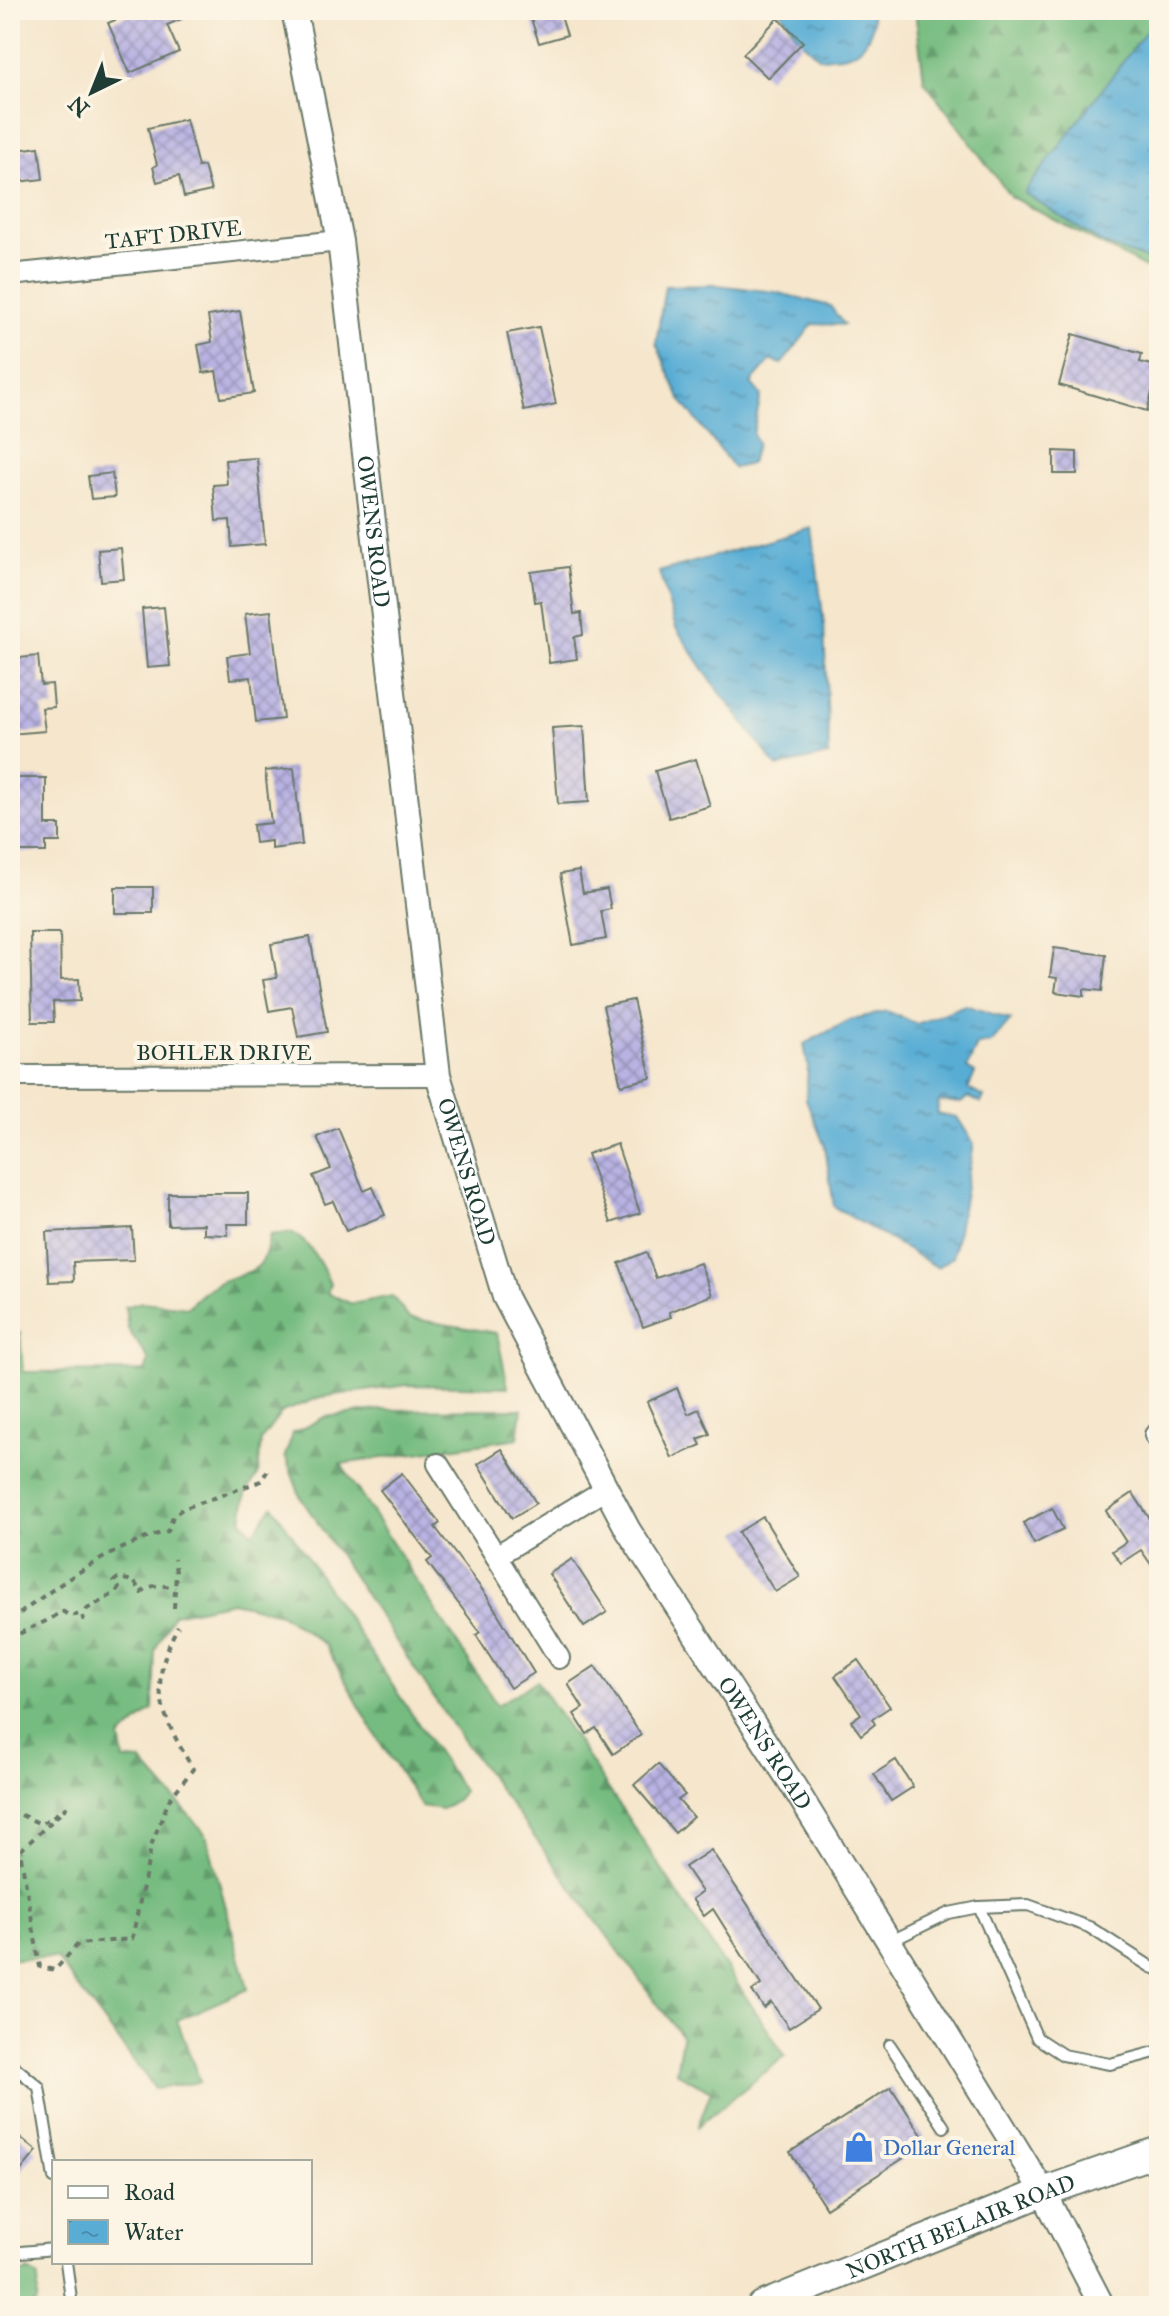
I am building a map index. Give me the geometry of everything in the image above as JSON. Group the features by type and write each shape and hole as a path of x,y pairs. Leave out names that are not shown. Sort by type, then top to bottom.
{"main road":[{"name":"NORTH BELAIR ROAD","path":"762,2306 1043,2192 1159,2151"}],"street":[{"name":"OWENS ROAD","path":"294,10 340,241 438,1075 505,1297 628,1530 786,1774 1043,2192 1102,2306"},
{"name":"TAFT DRIVE","path":"10,275 340,241"},
{"name":"BOHLER DRIVE","path":"10,1076 438,1075"},
{"path":"438,1464 559,1658"},
{"path":"496,1556 606,1489"}],"lane":[{"path":"889,1942 949,1913 979,1907 1028,1905 1089,1927 1159,1970"},
{"path":"979,1907 1037,2038 1063,2055 1110,2064 1159,2051"},
{"path":"890,2045 944,2127"},
{"path":"10,2063 39,2087 52,2166"},
{"path":"10,2253 52,2249"},
{"path":"66,2264 72,2306"}],"path":[{"path":"10,1621 91,1563 143,1538 168,1531 173,1516 182,1509 261,1481 268,1470"},
{"path":"174,1559 174,1608"},
{"path":"10,1631 16,1636 37,1623 53,1619 62,1611 70,1616 82,1614 83,1619 87,1609 115,1593 119,1588 114,1581 118,1578 134,1581 141,1593 148,1587 159,1585 175,1588"},
{"path":"10,1810 41,1824 66,1808 20,1851 40,1967 55,1970 78,1944 132,1939 152,1843 169,1800 193,1769 168,1725 159,1691 165,1652 178,1626"}],"green space":[{"path":"915,10 1159,10 1159,275 1011,197 924,80"},
{"path":"291,1233 310,1248 319,1262 330,1284 327,1293 352,1304 392,1296 409,1318 497,1333 508,1387 408,1385 321,1397 282,1412 261,1440 258,1475 246,1494 242,1520 253,1533 273,1506 463,1791 442,1809 421,1806 378,1739 325,1645 280,1613 232,1602 173,1614 155,1650 153,1709 120,1738 124,1760 141,1761 206,1834 248,1989 177,2020 200,2082 155,2089 56,1958 10,1959 10,1333 20,1333 23,1372 145,1371 149,1360 128,1329 125,1307 142,1302 188,1307 214,1285 254,1270 263,1259 270,1235"},
{"path":"522,1409 518,1438 341,1464 497,1705 537,1681 785,2056 698,2126 711,2091 676,2072 682,2037 456,1731 301,1498 285,1456 293,1433 325,1417 378,1410"},
{"path":"10,2266 11,2277 28,2271 39,2277 34,2306 10,2306"}],"water":[{"path":"776,10 870,10 871,31 853,53 820,58 799,39 781,12"},
{"path":"1159,14 1159,264 1104,244 1024,193"},
{"path":"717,285 775,292 830,306 844,325 813,324 782,364 771,360 751,383 761,395 753,434 757,444 750,464 734,468 680,399 656,343 665,286"},
{"path":"812,528 824,624 829,755 777,767 710,679 676,628 659,572"},
{"path":"965,1005 1011,1020 991,1043 977,1045 967,1068 975,1073 968,1089 984,1097 981,1103 968,1097 961,1103 939,1101 937,1114 957,1117 974,1144 953,1257 937,1267 834,1207 825,1147 806,1099 808,1066 804,1044 850,1020 887,1011 917,1024"}],"building":[{"path":"139,10 203,10 167,25 179,52 130,73 108,23"},
{"path":"528,10 559,10 567,35 539,43"},
{"path":"778,18 803,42 768,78 743,54"},
{"path":"186,119 198,167 204,166 211,191 184,197 179,176 157,182 153,167 157,165 148,128"},
{"path":"39,147 43,179 10,183 10,151"},
{"path":"240,311 254,393 221,398 216,371 203,373 198,345 212,342 208,316"},
{"path":"539,327 556,404 524,411 507,333"},
{"path":"1073,334 1142,354 1140,362 1159,367 1147,411 1059,385"},
{"path":"1054,451 1077,452 1077,474 1054,474"},
{"path":"257,458 265,544 232,547 230,520 216,521 213,485 227,484 225,460"},
{"path":"112,473 115,497 91,499 88,476"},
{"path":"121,548 124,579 101,581 98,550"},
{"path":"568,567 574,614 581,613 583,635 574,637 577,659 549,663 541,601 535,602 531,572"},
{"path":"164,607 170,666 147,668 142,609"},
{"path":"271,611 283,719 256,722 251,677 230,679 227,656 250,653 245,614"},
{"path":"38,656 41,685 52,684 54,707 42,708 45,731 10,734 10,659"},
{"path":"584,726 589,802 558,804 552,728"},
{"path":"696,759 710,806 669,818 655,771"},
{"path":"294,768 302,845 271,849 271,841 255,843 253,825 271,823 265,771"},
{"path":"16,778 46,778 46,825 60,825 60,842 46,842 46,852 17,852"},
{"path":"579,871 583,893 607,889 611,909 601,911 606,939 573,945 560,874"},
{"path":"115,887 153,887 153,913 115,913"},
{"path":"30,933 60,933 61,980 79,979 80,1001 53,1002 54,1022 32,1022"},
{"path":"310,937 327,1032 298,1037 292,1007 269,1011 263,980 277,978 271,944"},
{"path":"1054,948 1106,955 1102,991 1084,989 1084,996 1055,992 1057,978 1050,977"},
{"path":"633,1000 651,1078 621,1085 603,1006"},
{"path":"338,1128 364,1191 373,1187 385,1215 346,1231 333,1201 325,1204 313,1176 331,1169 317,1137"},
{"path":"617,1144 640,1213 611,1223 587,1154"},
{"path":"168,1193 248,1193 248,1224 227,1224 228,1235 204,1234 204,1224 168,1225"},
{"path":"132,1228 134,1260 73,1262 74,1281 49,1282 46,1232"},
{"path":"646,1252 656,1278 700,1263 712,1295 669,1312 671,1317 643,1327 619,1263"},
{"path":"677,1388 688,1414 699,1409 710,1434 698,1439 701,1445 672,1458 647,1402"},
{"path":"502,1449 536,1503 512,1518 478,1464"},
{"path":"402,1473 440,1523 435,1527 487,1596 534,1673 510,1688 476,1635 480,1632 427,1562 432,1558 380,1490"},
{"path":"1133,1493 1159,1533 1159,1576 1141,1550 1121,1563 1112,1551 1126,1542 1106,1511"},
{"path":"1052,1508 1063,1529 1034,1544 1023,1523"},
{"path":"763,1517 800,1577 775,1592 738,1532"},
{"path":"572,1559 607,1612 584,1627 549,1574"},
{"path":"858,1660 890,1707 872,1719 875,1724 861,1735 851,1721 861,1714 835,1676"},
{"path":"595,1666 641,1735 613,1754 596,1728 587,1734 574,1714 583,1708 568,1684"},
{"path":"896,1760 913,1787 891,1801 874,1774"},
{"path":"658,1764 685,1795 678,1800 693,1817 675,1833 634,1785"},
{"path":"711,1850 818,2009 789,2028 771,2002 764,2008 752,1991 761,1985 713,1909 704,1916 692,1899 702,1892 685,1867"},
{"name":"Dollar General","path":"891,2087 927,2143 826,2208 790,2152"},
{"path":"10,2129 37,2151 10,2184"}],"place":[{"name":"Dollar General","path":"859,2147"}]}
